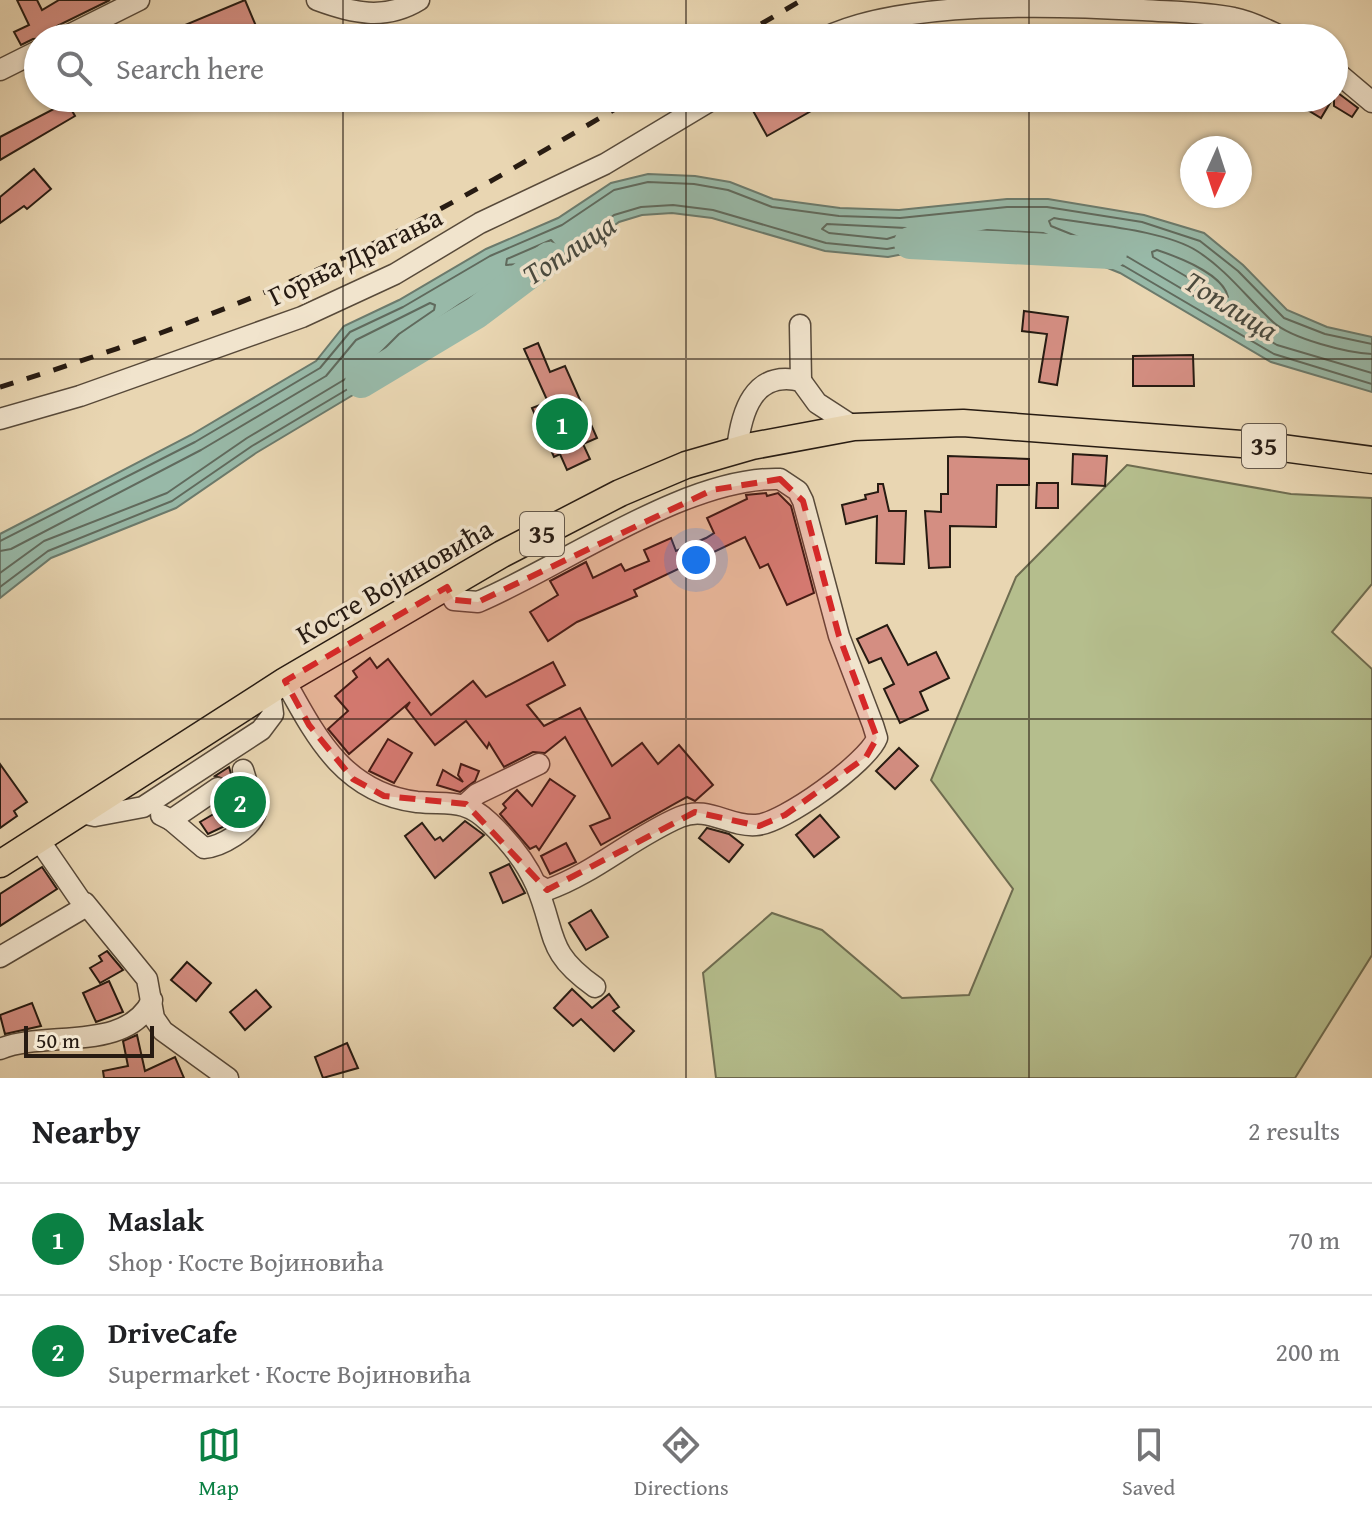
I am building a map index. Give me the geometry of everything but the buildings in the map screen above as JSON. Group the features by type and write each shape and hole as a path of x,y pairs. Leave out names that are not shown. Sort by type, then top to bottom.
{"main road":[{"name":"Косте Војиновића","path":"0,864 278,686 447,587 644,482 737,450 854,427 996,423 1317,451 1372,460"}],"street":[{"path":"91,24 139,0"},
{"path":"317,0 364,13 383,14 419,0"},
{"path":"856,24 899,14 1057,5 1197,12 1238,18 1252,24"},
{"path":"0,70 24,58"},
{"path":"1348,82 1372,102"},
{"name":"Горња Драгања","path":"0,419 80,396 302,317 395,274 480,223 605,164 692,112"},
{"path":"800,325 801,381 817,403 854,427"},
{"path":"737,450 741,419 763,385 784,379 801,381"},
{"path":"447,587 454,600 478,602 617,531 712,490 780,479 798,491 803,501 839,636 877,738 866,757 785,815 759,826 738,824 707,812 695,812 649,833 577,880 547,890 536,884"},
{"path":"171,820 232,778 273,714 278,686"},
{"path":"278,686 353,779 384,796 466,804 516,851 536,884 558,953 569,969 595,987"},
{"name":"Косте Војиновића","path":"82,813 87,816 104,815 143,807 261,730"},
{"path":"466,804 477,794 539,764"},
{"path":"143,807 171,820 204,848 240,831 252,822 256,812 232,778"},
{"path":"39,840 147,979 154,1018 163,1031 228,1078"},
{"path":"0,957 83,911 85,903"},
{"path":"0,1049 16,1044 103,1033 141,1017 152,1000"}],"highlighted area":[{"path":"780,479 803,501 839,636 877,738 866,757 785,815 759,826 695,812 547,890 466,804 384,796 353,779 309,725 285,681 447,587 454,600 478,602 712,490"}],"green space":[{"path":"1127,465 1291,494 1372,498 1372,584 1332,632 1372,669 1372,955 1295,1078 716,1078 703,973 772,913 822,930 902,998 969,995 1013,889 931,780 1016,577"}],"water":[{"path":"648,174 695,176 730,182 773,199 840,208 899,210 1007,199 1048,199 1144,215 1204,233 1243,265 1287,310 1327,327 1372,337 1372,392 1271,362 1120,273 1041,241 987,238 888,257 825,251 712,218 672,213 642,215 619,222 544,280 507,285 464,311 411,348 378,380 256,453 176,508 51,558 0,598 0,534 191,435 316,361 344,326 399,300 486,249 558,218 611,183"}],"waterway":[{"name":"Топлица","path":"910,243 1111,253"},
{"name":"Топлица","path":"361,382 476,313 549,258"}],"railway":[{"path":"761,24 802,0"},
{"path":"0,387 172,329 341,259 453,202 610,112"}],"place":[{"name":"Maslak","path":"562,424"},
{"name":"DriveCafe","path":"240,802"}]}
